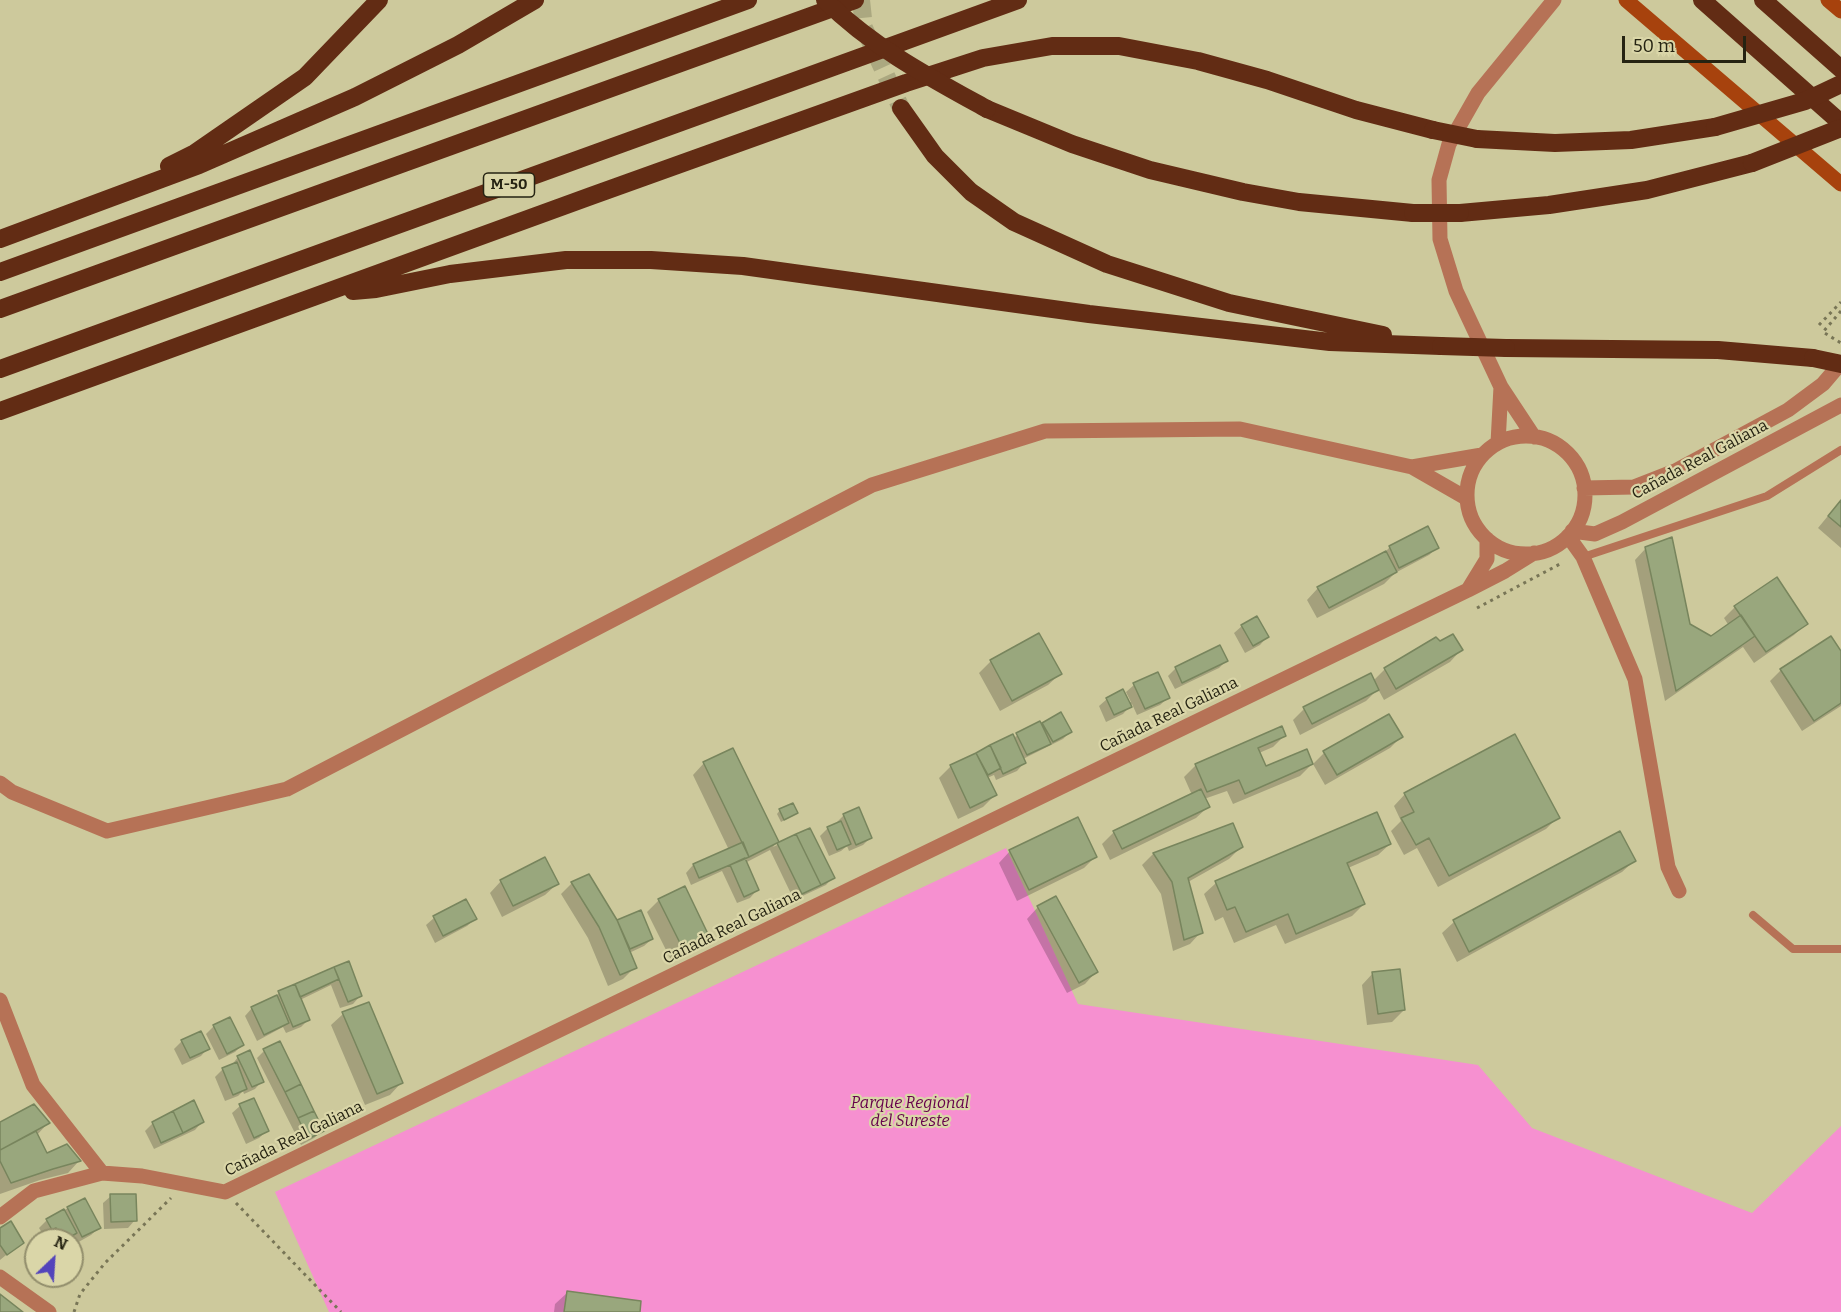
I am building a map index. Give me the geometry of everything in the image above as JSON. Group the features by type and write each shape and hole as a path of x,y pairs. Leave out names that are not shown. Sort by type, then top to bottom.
{"highway":[{"path":"97,202 195,153 305,76 379,0"},
{"path":"0,239 200,165 355,97 458,45 535,0"},
{"path":"0,272 748,0"},
{"path":"825,0 877,45 987,109 1072,144 1150,170 1243,192 1299,202 1413,213 1460,213 1549,205 1647,190 1752,163 1841,128"},
{"path":"0,309 855,0"},
{"name":"M-50","path":"0,369 1018,0"},
{"path":"1702,0 1841,123"},
{"path":"1763,0 1841,69"},
{"path":"0,411 906,83 983,58 1052,46 1119,46 1198,62 1267,80 1356,110 1433,130 1477,139 1555,143 1631,140 1715,127 1804,101 1841,84"},
{"path":"901,108 935,156 971,192 1014,222 1107,264 1229,303 1441,346"},
{"path":"324,294 376,289 450,273 566,260 651,260 743,266 1089,314 1330,342 1506,348 1718,350 1813,358 1841,363"}],"main road":[{"path":"1626,0 1841,184"},
{"path":"1828,0 1841,11"}],"street":[{"path":"1534,437 1501,387 1456,291 1440,238 1439,180 1449,144 1478,93 1554,0"},
{"path":"1825,171 1841,194"},
{"name":"Cañada Real Galiana","path":"1584,488 1634,487 1675,471 1788,410 1823,384 1841,363"},
{"path":"1498,442 1501,387"},
{"name":"Cañada Real Galiana","path":"1570,534 1595,534 1622,522 1841,405"},
{"path":"4,791 107,831 287,789 872,485 1045,431 1240,429 1412,467 1466,498"},
{"path":"1516,436 1534,437 1562,448 1573,459 1584,488 1584,503 1580,518 1570,534 1548,549 1534,553 1517,553 1501,548 1487,539 1473,521 1466,498 1470,475 1482,455 1498,442 1516,436"},
{"path":"1412,467 1482,455"},
{"path":"1570,534 1583,557 1635,679 1668,867 1679,891"},
{"path":"1468,590 1487,559 1487,539"},
{"name":"Cañada Real Galiana","path":"0,1217 34,1191 102,1173 142,1176 225,1192 1468,590 1534,553"},
{"path":"0,1000 33,1085 102,1173"},
{"path":"0,1277 49,1312"}],"lane":[{"path":"1583,557 1767,496 1841,450"},
{"path":"1753,915 1793,950 1841,949"}],"path":[{"path":"1819,325 1841,302"},
{"path":"1841,311 1823,332 1841,343"},
{"path":"1477,608 1560,564"},
{"path":"74,1312 80,1294 105,1263 185,1184"},
{"path":"225,1192 341,1312"}],"green space":[{"name":"Parque Regional del Sureste","path":"1006,848 1078,1004 1478,1065 1532,1128 1752,1213 1841,1126 1841,1312 329,1312 275,1192"}],"building":[{"path":"1841,500 1841,527 1828,516"},
{"path":"1428,526 1439,548 1399,568 1389,546"},
{"path":"1672,537 1690,624 1711,636 1741,615 1755,636 1676,691 1645,547"},
{"path":"1386,551 1397,572 1329,608 1317,587"},
{"path":"1777,577 1808,624 1766,652 1734,606"},
{"path":"1257,616 1269,637 1253,646 1241,625"},
{"path":"1039,633 1062,674 1012,701 990,660"},
{"path":"1453,634 1463,650 1396,689 1384,668 1436,637 1440,641"},
{"path":"1831,636 1841,651 1841,703 1814,721 1780,669"},
{"path":"1220,645 1228,661 1182,683 1175,667"},
{"path":"1158,672 1170,698 1145,709 1133,683"},
{"path":"1371,673 1379,690 1312,724 1303,707"},
{"path":"1123,689 1132,707 1114,715 1106,698"},
{"path":"1061,712 1072,732 1053,742 1042,723"},
{"path":"1389,714 1403,737 1337,775 1323,751"},
{"path":"1040,721 1051,744 1027,755 1016,733"},
{"path":"1282,726 1286,736 1258,748 1266,766 1307,749 1313,764 1245,794 1239,780 1207,792 1195,764"},
{"path":"1013,734 1026,763 1003,774 990,745"},
{"path":"1515,734 1560,818 1449,876 1429,838 1416,845 1401,818 1414,812 1404,793"},
{"path":"990,745 1001,768 988,775 976,753"},
{"path":"733,748 779,842 749,857 703,762"},
{"path":"976,753 997,795 970,808 950,765"},
{"path":"1201,789 1210,807 1122,849 1113,831"},
{"path":"793,803 798,813 784,820 779,809"},
{"path":"859,807 872,838 856,845 843,814"},
{"path":"1377,812 1391,844 1347,863 1365,904 1296,934 1288,914 1246,932 1235,907 1227,910 1215,881"},
{"path":"1078,817 1097,857 1029,890 1009,850"},
{"path":"841,821 851,844 837,850 827,827"},
{"path":"1233,823 1243,847 1188,878 1203,933 1184,940 1172,882 1153,853"},
{"path":"810,828 835,878 821,885 796,834"},
{"path":"1620,831 1636,861 1469,952 1453,920"},
{"path":"796,834 821,885 802,894 777,843"},
{"path":"743,842 749,857 699,878 693,864"},
{"path":"545,857 559,884 513,906 500,880"},
{"path":"745,858 759,890 744,897 730,865"},
{"path":"589,874 617,920 637,968 620,975 599,927 571,882"},
{"path":"685,886 709,936 683,949 658,899"},
{"path":"1056,896 1098,972 1079,983 1037,906"},
{"path":"466,899 477,919 443,936 433,916"},
{"path":"641,910 653,939 630,949 617,920"},
{"path":"349,961 362,996 348,1002 334,967"},
{"path":"334,967 339,979 300,997 295,984"},
{"path":"1400,969 1405,1010 1378,1014 1372,972"},
{"path":"295,984 310,1020 293,1027 278,991"},
{"path":"277,995 289,1023 264,1035 251,1007"},
{"path":"369,1002 403,1083 377,1094 342,1012"},
{"path":"230,1017 244,1045 227,1054 213,1025"},
{"path":"201,1031 210,1049 190,1058 181,1040"},
{"path":"280,1041 301,1084 285,1092 263,1049"},
{"path":"250,1050 264,1082 252,1087 237,1056"},
{"path":"237,1062 247,1089 233,1095 222,1068"},
{"path":"301,1084 314,1111 298,1118 285,1092"},
{"path":"254,1098 269,1131 254,1138 239,1104"},
{"path":"194,1100 204,1122 183,1133 173,1111"},
{"path":"34,1104 50,1123 0,1150 0,1122"},
{"path":"173,1111 183,1133 161,1143 152,1122"},
{"path":"314,1111 324,1131 308,1139 298,1118"},
{"path":"36,1131 47,1153 67,1144 81,1161 11,1183 0,1161 0,1150"},
{"path":"110,1194 136,1194 137,1221 111,1222"},
{"path":"85,1198 101,1228 84,1236 84,1228 78,1228 67,1207"},
{"path":"64,1209 74,1228 51,1228 46,1219"},
{"path":"11,1221 24,1243 7,1255 0,1245 0,1228"},
{"path":"567,1291 641,1301 640,1312 564,1312"},
{"path":"0,1294 23,1312 0,1312"}],"tunnel":[{"path":"861,0 864,28 901,108"}]}
